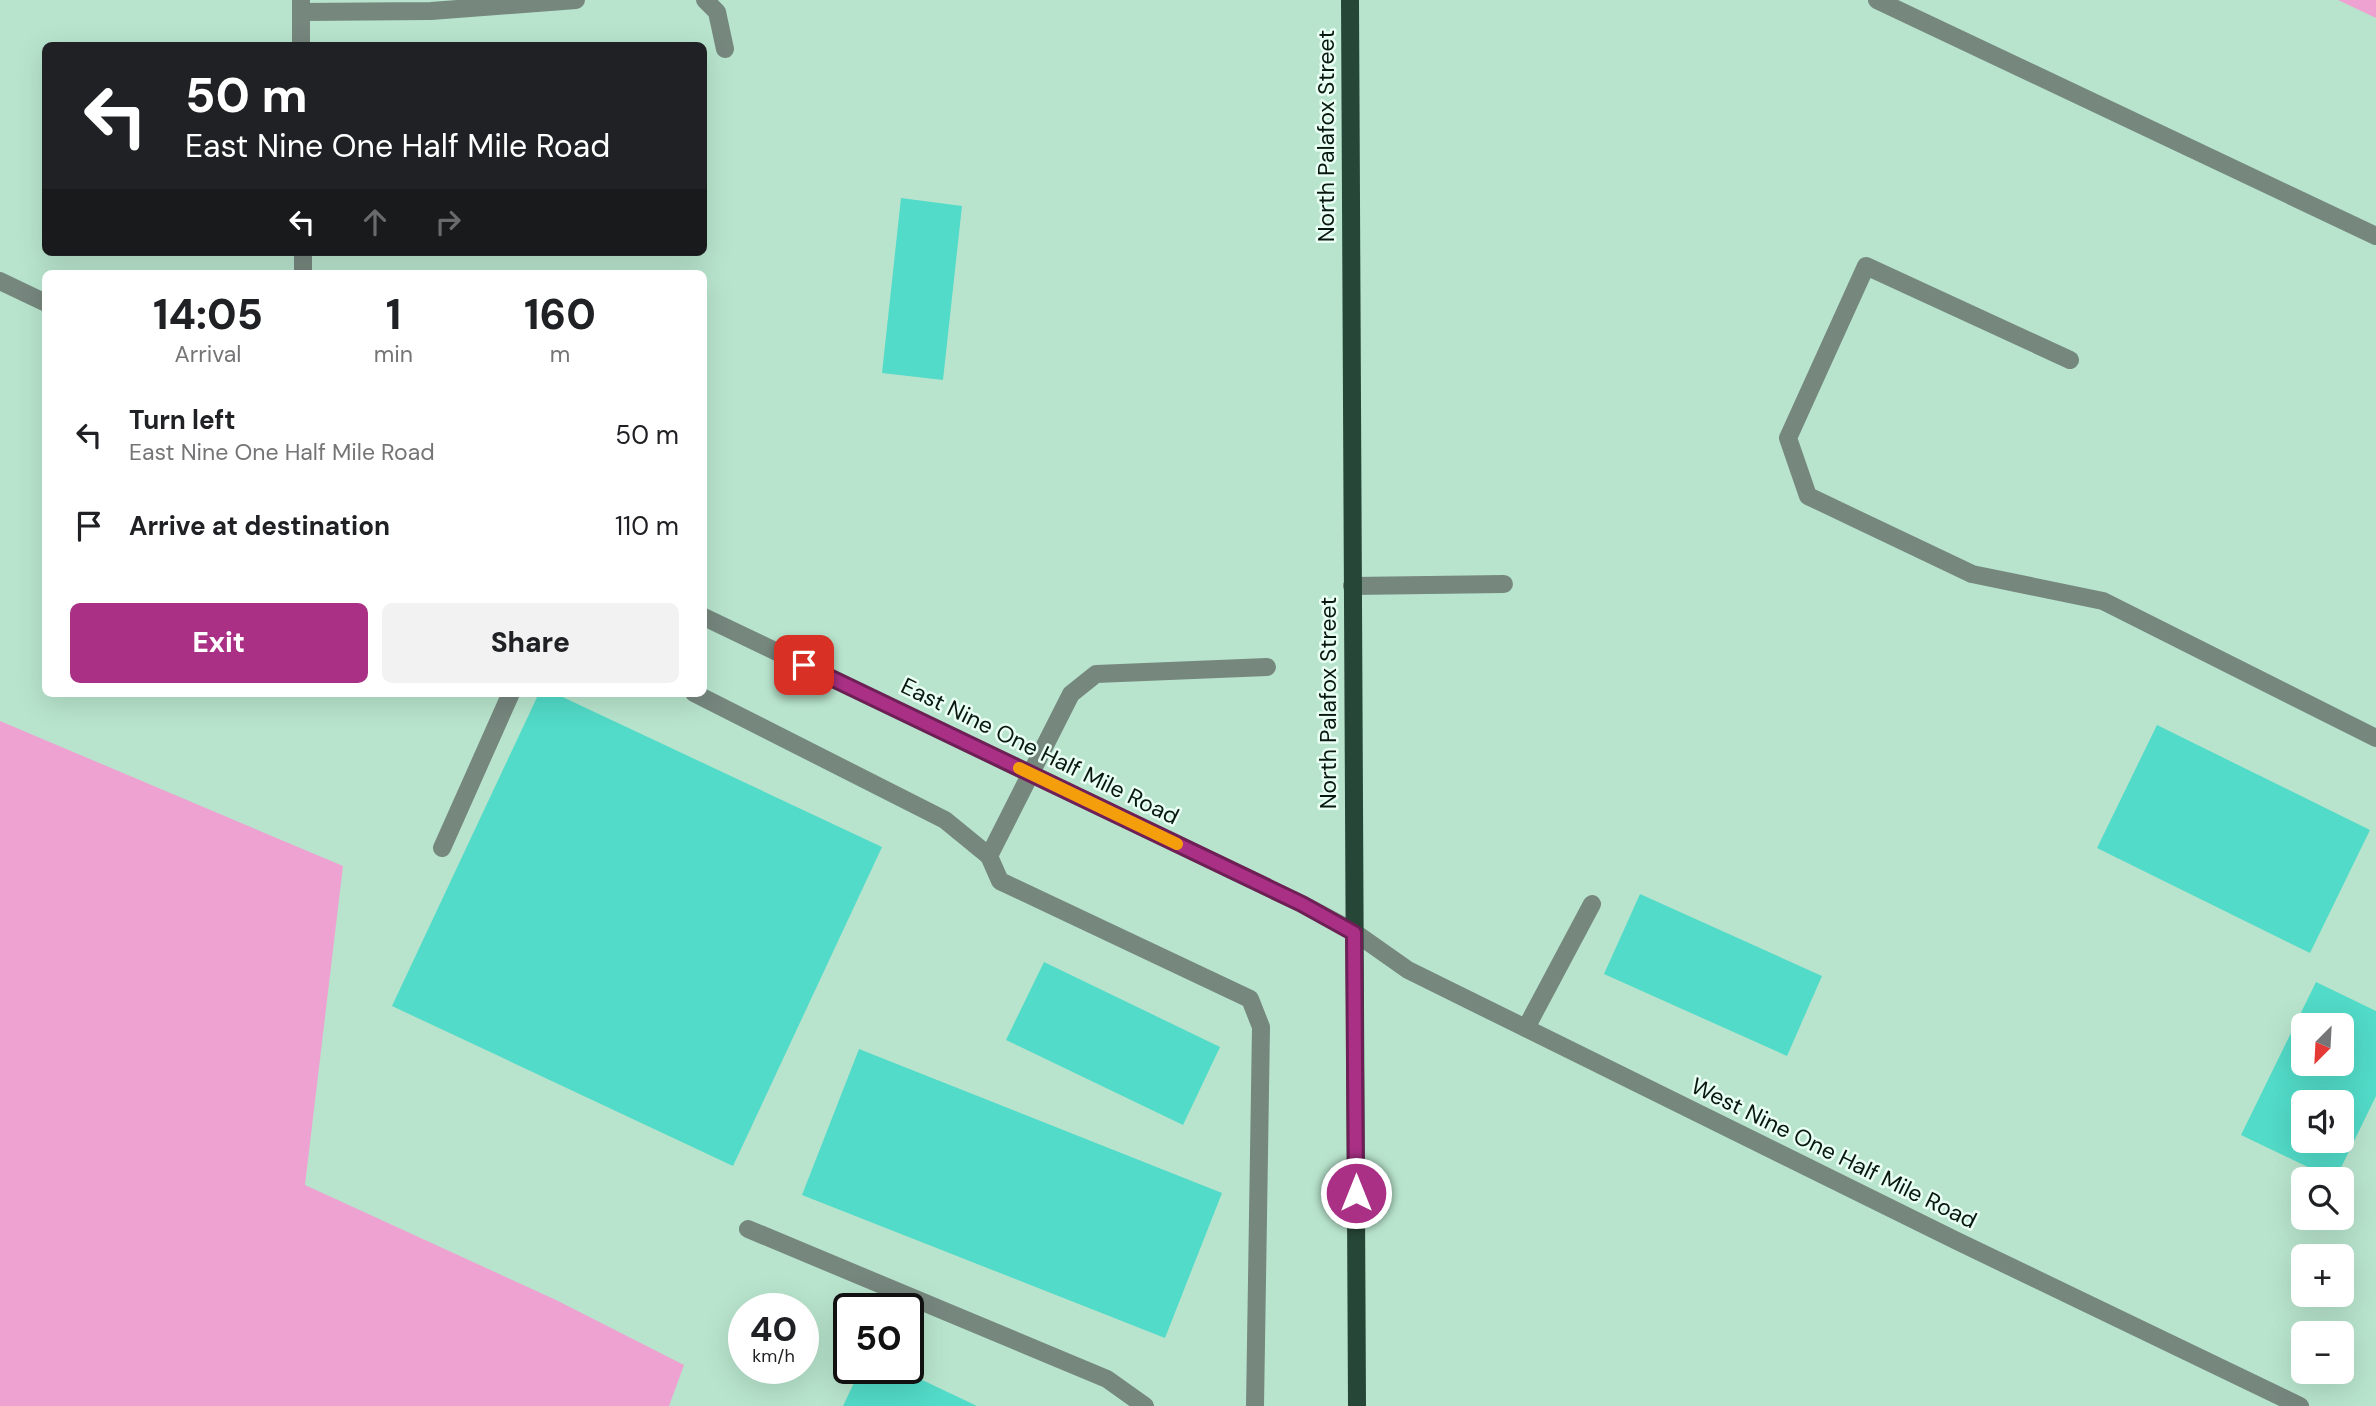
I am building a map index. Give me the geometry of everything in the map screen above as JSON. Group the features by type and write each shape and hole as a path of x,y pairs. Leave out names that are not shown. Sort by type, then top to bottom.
{"main road":[{"name":"North Palafox Street","path":"1350,0 1357,1406"}],"street":[{"path":"301,42 301,6 430,11 576,0"},
{"path":"705,0 717,12 725,49"},
{"path":"1877,0 2376,236"},
{"path":"2070,360 1866,266 1788,438 1808,496 1972,574 2103,601 2376,738"},
{"path":"0,281 42,301"},
{"path":"1352,586 1504,584"},
{"name":"East Nine One Half Mile Road","path":"707,618 1302,904 1354,933"},
{"path":"989,856 1071,694 1097,674 1266,667"},
{"path":"442,848 509,697"},
{"path":"702,697 945,820 989,856 1000,880 1250,999 1261,1027 1255,1406"},
{"path":"1526,1028 1592,904"},
{"name":"West Nine One Half Mile Road","path":"1354,933 1408,970 1957,1241 2300,1406"},
{"path":"748,1229 1107,1379 1145,1406"}],"shaded area":[{"path":"2338,0 2376,0 2376,18"},
{"path":"0,721 343,866 305,1185 556,1300 684,1365 669,1406 0,1406"}],"building":[{"path":"901,198 962,206 943,380 882,373"},
{"path":"537,697 563,697 882,847 733,1166 392,1006"},
{"path":"2157,725 2370,830 2310,953 2097,848"},
{"path":"1640,894 1822,976 1787,1056 1604,974"},
{"path":"1044,962 1220,1047 1183,1125 1006,1040"},
{"path":"2316,982 2376,1011 2376,1096 2354,1141 2354,1090 2291,1090 2291,1153 2348,1153 2341,1167 2308,1167 2241,1135 2291,1033 2291,1076 2354,1076 2354,1013 2301,1013"},
{"path":"859,1049 1222,1193 1165,1338 802,1195"},
{"path":"924,1381 977,1406 843,1406 853,1384 924,1384"}],"slow traffic":[{"path":"1019,768 1177,844"}],"route":[{"path":"804,665 1302,904 1354,933 1356,1193"}]}
